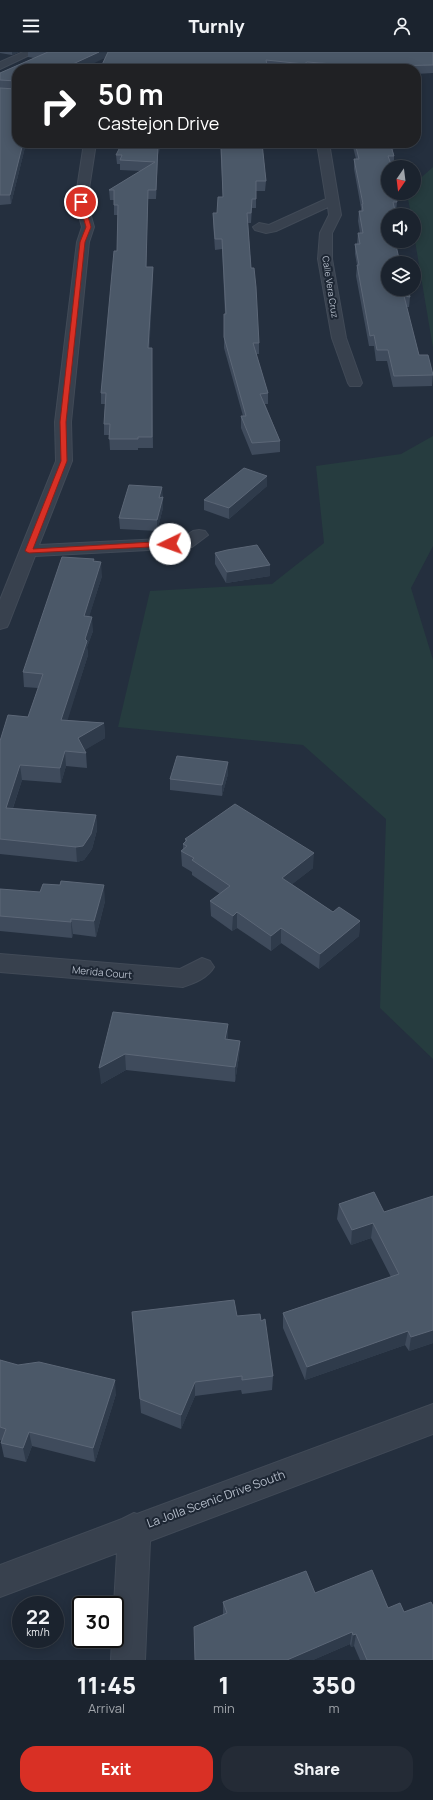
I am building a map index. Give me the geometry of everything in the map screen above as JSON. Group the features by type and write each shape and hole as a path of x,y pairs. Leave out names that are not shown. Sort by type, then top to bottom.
{"street":[{"path":"1,64 31,52"},
{"path":"0,623 64,461 63,422 82,242 88,227 81,202 89,148"},
{"name":"Calle Vera Cruz","path":"324,148 335,215 326,232 325,259 339,338 355,383"},
{"path":"260,227 266,229 272,228 333,200"},
{"path":"29,551 186,543 199,535"},
{"name":"Merida Court","path":"0,963 183,978 202,967"},
{"name":"La Jolla Scenic Drive South","path":"0,1581 134,1529 433,1419"},
{"path":"128,1660 134,1529"}],"green space":[{"path":"433,167 433,348 421,277 421,256 418,256 416,248 421,248 421,208 410,208 408,200 421,200 421,178"},
{"path":"433,436 433,546 411,588 433,660 433,1059 380,1008 386,819 303,745 118,727 150,591 272,584 324,543 316,466 401,454"}],"building":[{"path":"48,52 99,52 73,64 21,64"},
{"path":"108,52 433,52 433,65 334,64 307,62 304,64 266,60 267,64 102,64"},
{"path":"12,68 12,81 0,80 0,73"},
{"path":"0,88 12,89 12,148 22,148 10,195 0,195"},
{"path":"120,148 158,148 156,190 148,190 146,267 153,267 148,348 152,348 152,437 138,437 138,439 109,439 110,424 104,424 106,393 101,393 114,251 117,251 118,205 114,205 114,190 109,190 155,162 120,160 122,155 116,155"},
{"path":"221,148 263,148 266,181 256,181 256,199 252,199 251,213 247,213 251,268 254,268 256,287 259,343 253,343 268,393 260,394 280,441 252,443 241,416 246,416 224,337 224,314 226,314 222,239 215,239 213,213 217,213 218,197 223,197"},
{"path":"356,148 392,148 394,156 388,156 389,160 381,160 381,200 397,200 397,202 393,202 394,208 381,208 381,248 397,248 398,256 381,256 381,296 404,296 419,355 428,355 433,375 394,376 388,350 377,350 374,335 370,336 357,265 359,265 355,244 360,244 358,233 363,233 359,211 363,211 363,204 354,159 359,159"},
{"path":"244,468 267,476 229,508 204,500"},
{"path":"129,485 162,487 159,498 163,497 157,520 119,518"},
{"path":"257,545 270,565 227,572 215,553 227,550"},
{"path":"62,557 94,559 93,561 101,562 84,616 92,617 85,639 87,641 61,720 104,723 78,738 86,753 65,751 60,768 20,765 6,808 96,815 91,834 83,846 76,847 0,839 0,741 8,715 28,717 43,674 23,672"},
{"path":"177,756 228,762 222,785 170,779"},
{"path":"235,804 314,853 282,878 333,912 339,907 360,921 320,954 281,928 271,936 237,912 233,916 210,901 230,886 192,860 194,858 181,851 187,846 183,844 187,840 185,839"},
{"path":"61,881 104,885 94,921 71,919 71,922 0,916 0,889 40,892 43,884 60,885"},
{"path":"113,1012 228,1024 225,1039 240,1041 235,1067 125,1054 99,1068"},
{"path":"374,1192 384,1212 433,1196 433,1330 411,1337 408,1331 307,1367 283,1313 399,1274 373,1223 352,1230 339,1204"},
{"path":"234,1300 237,1316 260,1314 261,1321 265,1319 273,1376 242,1380 242,1376 195,1382 181,1415 140,1399 132,1312"},
{"path":"0,1360 18,1365 39,1362 115,1380 93,1448 29,1432 23,1448 1,1443 6,1429 0,1427"},
{"path":"372,1570 388,1608 400,1603 404,1612 431,1602 433,1606 433,1660 367,1660 356,1634 353,1635 352,1632 287,1660 195,1660 194,1627 227,1613 223,1602 306,1571 315,1593"}],"route":[{"path":"81,202 88,227 82,242 63,422 64,461 29,551 170,544"}]}
